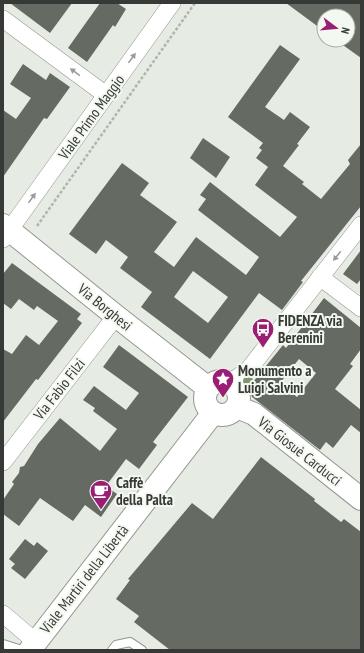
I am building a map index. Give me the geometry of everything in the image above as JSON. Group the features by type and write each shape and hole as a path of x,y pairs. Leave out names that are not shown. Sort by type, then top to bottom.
{"street":[{"name":"Viale Primo Maggio","path":"5,231 172,3"},
{"path":"3,19 106,95"},
{"path":"230,383 249,369 361,225"},
{"name":"Via Borghesi","path":"5,231 208,388"},
{"path":"320,277 361,308"},
{"name":"Via Fabio Filzi","path":"3,462 116,316"},
{"path":"226,381 230,383 235,386 239,396 237,407 234,412 223,416 213,413 205,401 208,388 216,382 226,381"},
{"name":"Via Giosuè Carducci","path":"237,407 254,414 361,499"},
{"name":"Viale Martiri della Libertà","path":"29,647 213,413"},
{"path":"3,614 29,647"}],"lane":[{"path":"112,650 116,645 130,642 142,650"},
{"path":"3,644 29,647"}],"path":[{"path":"38,226 195,3"}],"building":[{"path":"10,3 72,3 50,33"},
{"path":"100,3 117,3 126,9 115,27 113,25 87,62 68,48"},
{"path":"286,3 361,3 361,58 347,48 356,48 356,8 316,8 316,25"},
{"path":"280,45 300,59 265,107 284,120 290,112 310,127 297,144 299,145 283,166 304,182 302,184 321,199 350,164 348,160 361,144 361,206 301,281 303,282 282,310 259,293 210,359 141,307 152,292 120,268 128,257 106,240 96,254 69,234 122,163 149,183 140,195 177,222 154,252 174,267 196,237 246,275 259,257 198,210 206,199 200,195 210,182 280,237 297,217 255,185 268,167 256,158 262,150 259,148 263,143 228,117","holes":["193,271 228,297 208,323 174,297"]},
{"path":"23,64 46,80 50,73 70,87 47,119 44,118 3,177 3,110 16,119 31,98 10,84"},
{"path":"203,138 230,157 216,178 190,158"},
{"path":"361,250 361,279 357,284 343,274"},
{"path":"12,263 81,314 77,319 82,323 3,422 3,349 12,354 26,335 39,345 58,321 37,306 34,310 19,299 11,309 3,303 3,274"},
{"path":"324,298 361,328 361,349 350,364 353,366 335,389 361,410 361,433 351,425 333,448 326,442 320,450 252,397 249,387 283,345 286,348","holes":["299,359 316,373 297,397 280,383"]},
{"path":"119,345 188,397 153,442 157,445 139,469 126,459 106,486 117,494 101,517 85,505 73,521 40,498 19,526 3,514 3,500 14,484 12,482 19,473 20,467 24,466 38,444 60,418 100,451 117,429 93,411 95,408 83,400 94,386 126,410 139,393 103,367"},
{"path":"261,457 315,499 314,501 341,522 344,519 361,532 361,650 170,650 134,622 139,616 116,599 130,580 128,579 192,503 213,519"},
{"path":"25,539 34,546 37,542 48,551 25,579 11,568 15,564 9,559"}],"place":[{"name":"FIDENZA via Berenini","path":"263,348"},
{"name":"Monumento a Luigi Salvini","path":"223,398"},
{"name":"Caffè della Palta","path":"101,510"}]}
